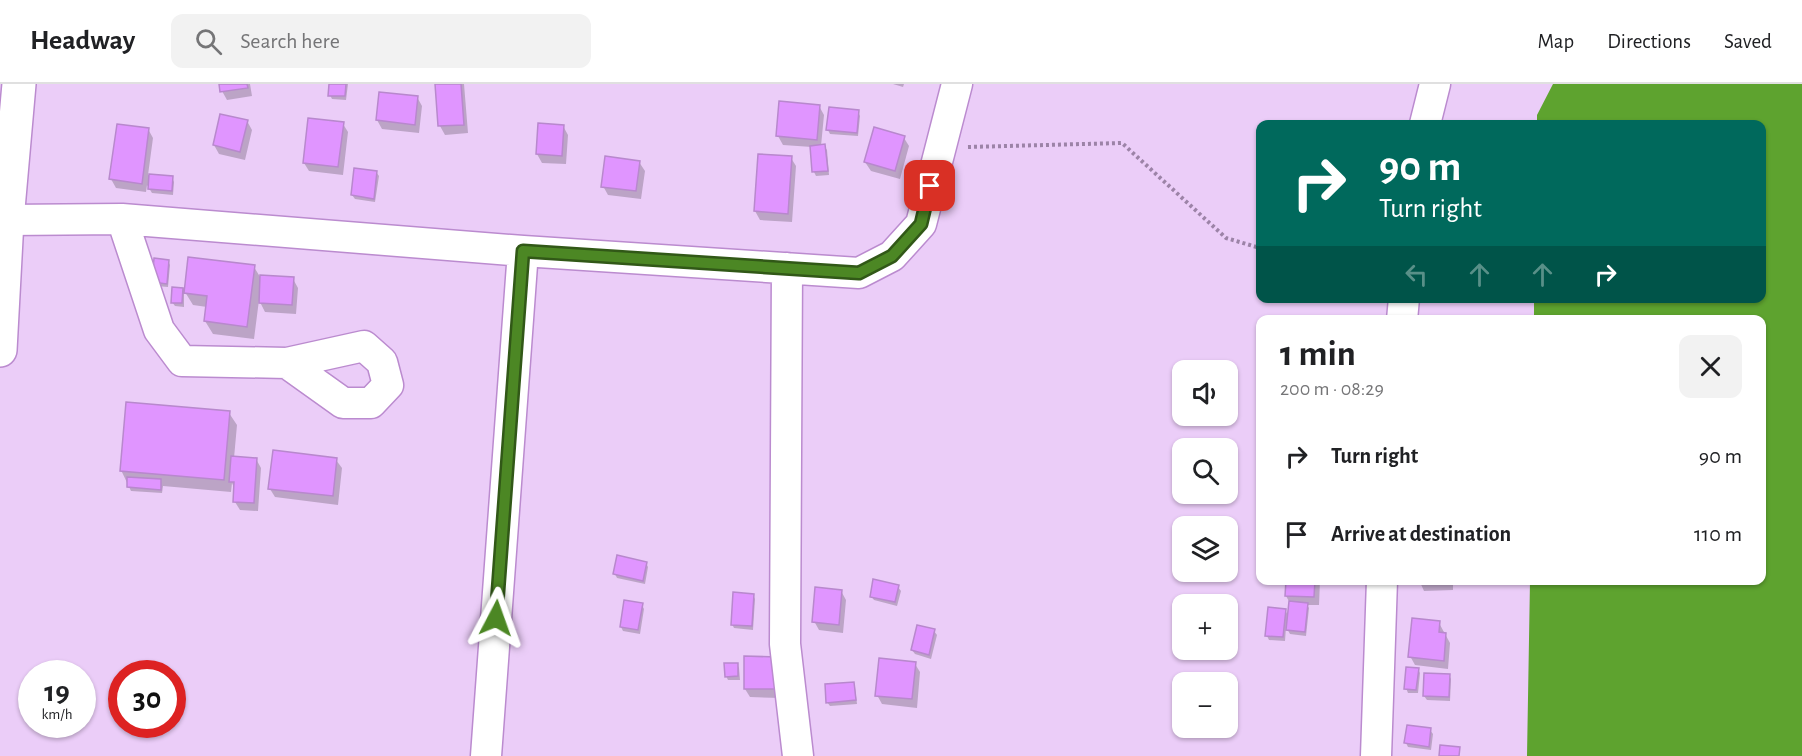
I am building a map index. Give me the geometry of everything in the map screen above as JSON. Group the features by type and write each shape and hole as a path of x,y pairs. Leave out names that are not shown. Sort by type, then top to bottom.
{"main road":[{"path":"0,350 7,220 19,84"}],"street":[{"path":"7,220 122,219 523,251 859,273 892,256 921,224 957,84"},
{"path":"1426,120 1435,84"},
{"path":"122,219 159,330 182,361 287,363"},
{"path":"486,756 523,251"},
{"path":"787,268 785,644 798,756"},
{"path":"1376,756 1382,585"}],"path":[{"path":"940,148 1122,144 1226,238 1256,247"}],"shaded area":[{"path":"1553,84 1802,84 1802,756 1527,756 1530,585 1766,585 1766,315 1534,315 1534,303 1766,303 1766,120 1537,120 1537,115"}],"building":[{"path":"219,84 247,84 248,88 220,92"},
{"path":"329,84 346,84 345,96 328,96"},
{"path":"435,84 461,84 464,125 438,126"},
{"path":"379,92 418,96 415,125 376,120"},
{"path":"779,101 820,105 817,140 776,136"},
{"path":"829,107 859,110 857,133 826,130"},
{"path":"220,114 248,120 240,152 213,145"},
{"path":"308,118 344,122 338,167 303,163"},
{"path":"538,123 564,125 562,156 536,154"},
{"path":"117,124 149,128 142,184 109,179"},
{"path":"874,127 905,136 895,171 864,162"},
{"path":"825,144 828,171 812,172 810,146"},
{"path":"758,154 792,156 788,214 754,211"},
{"path":"605,156 640,161 636,191 601,187"},
{"path":"354,168 377,171 374,199 351,195"},
{"path":"149,174 173,176 172,191 148,189"},
{"path":"188,257 255,265 247,327 204,321 207,296 184,293"},
{"path":"154,258 169,260 167,284 152,282"},
{"path":"260,275 294,277 292,305 259,303"},
{"path":"172,287 183,288 182,303 171,303"},
{"path":"126,402 230,411 224,480 120,471"},
{"path":"273,450 337,458 333,496 268,489"},
{"path":"231,456 257,458 254,503 233,502 234,482 229,482"},
{"path":"127,477 161,479 161,490 127,487"},
{"path":"617,555 647,562 643,581 613,574"},
{"path":"873,579 899,585 895,602 870,597"},
{"path":"1286,585 1315,585 1314,597 1285,596"},
{"path":"815,587 842,590 839,625 812,622"},
{"path":"733,592 754,594 752,626 731,625"},
{"path":"624,600 643,603 638,630 620,627"},
{"path":"1289,601 1308,603 1305,632 1286,630"},
{"path":"1268,607 1286,609 1283,637 1265,636"},
{"path":"1412,618 1440,621 1439,632 1446,633 1444,661 1408,657"},
{"path":"917,625 935,629 929,655 911,650"},
{"path":"744,656 776,657 776,689 744,689"},
{"path":"879,658 916,662 912,699 875,696"},
{"path":"724,663 738,663 738,676 725,677"},
{"path":"1406,667 1419,668 1416,690 1404,689"},
{"path":"1424,673 1450,674 1449,697 1423,696"},
{"path":"854,682 856,700 826,703 825,684"},
{"path":"1407,725 1431,728 1429,747 1404,743"},
{"path":"1440,745 1460,747 1459,756 1439,756"}],"route":[{"path":"496,618 523,251 859,273 892,256 921,224 930,186"}]}
